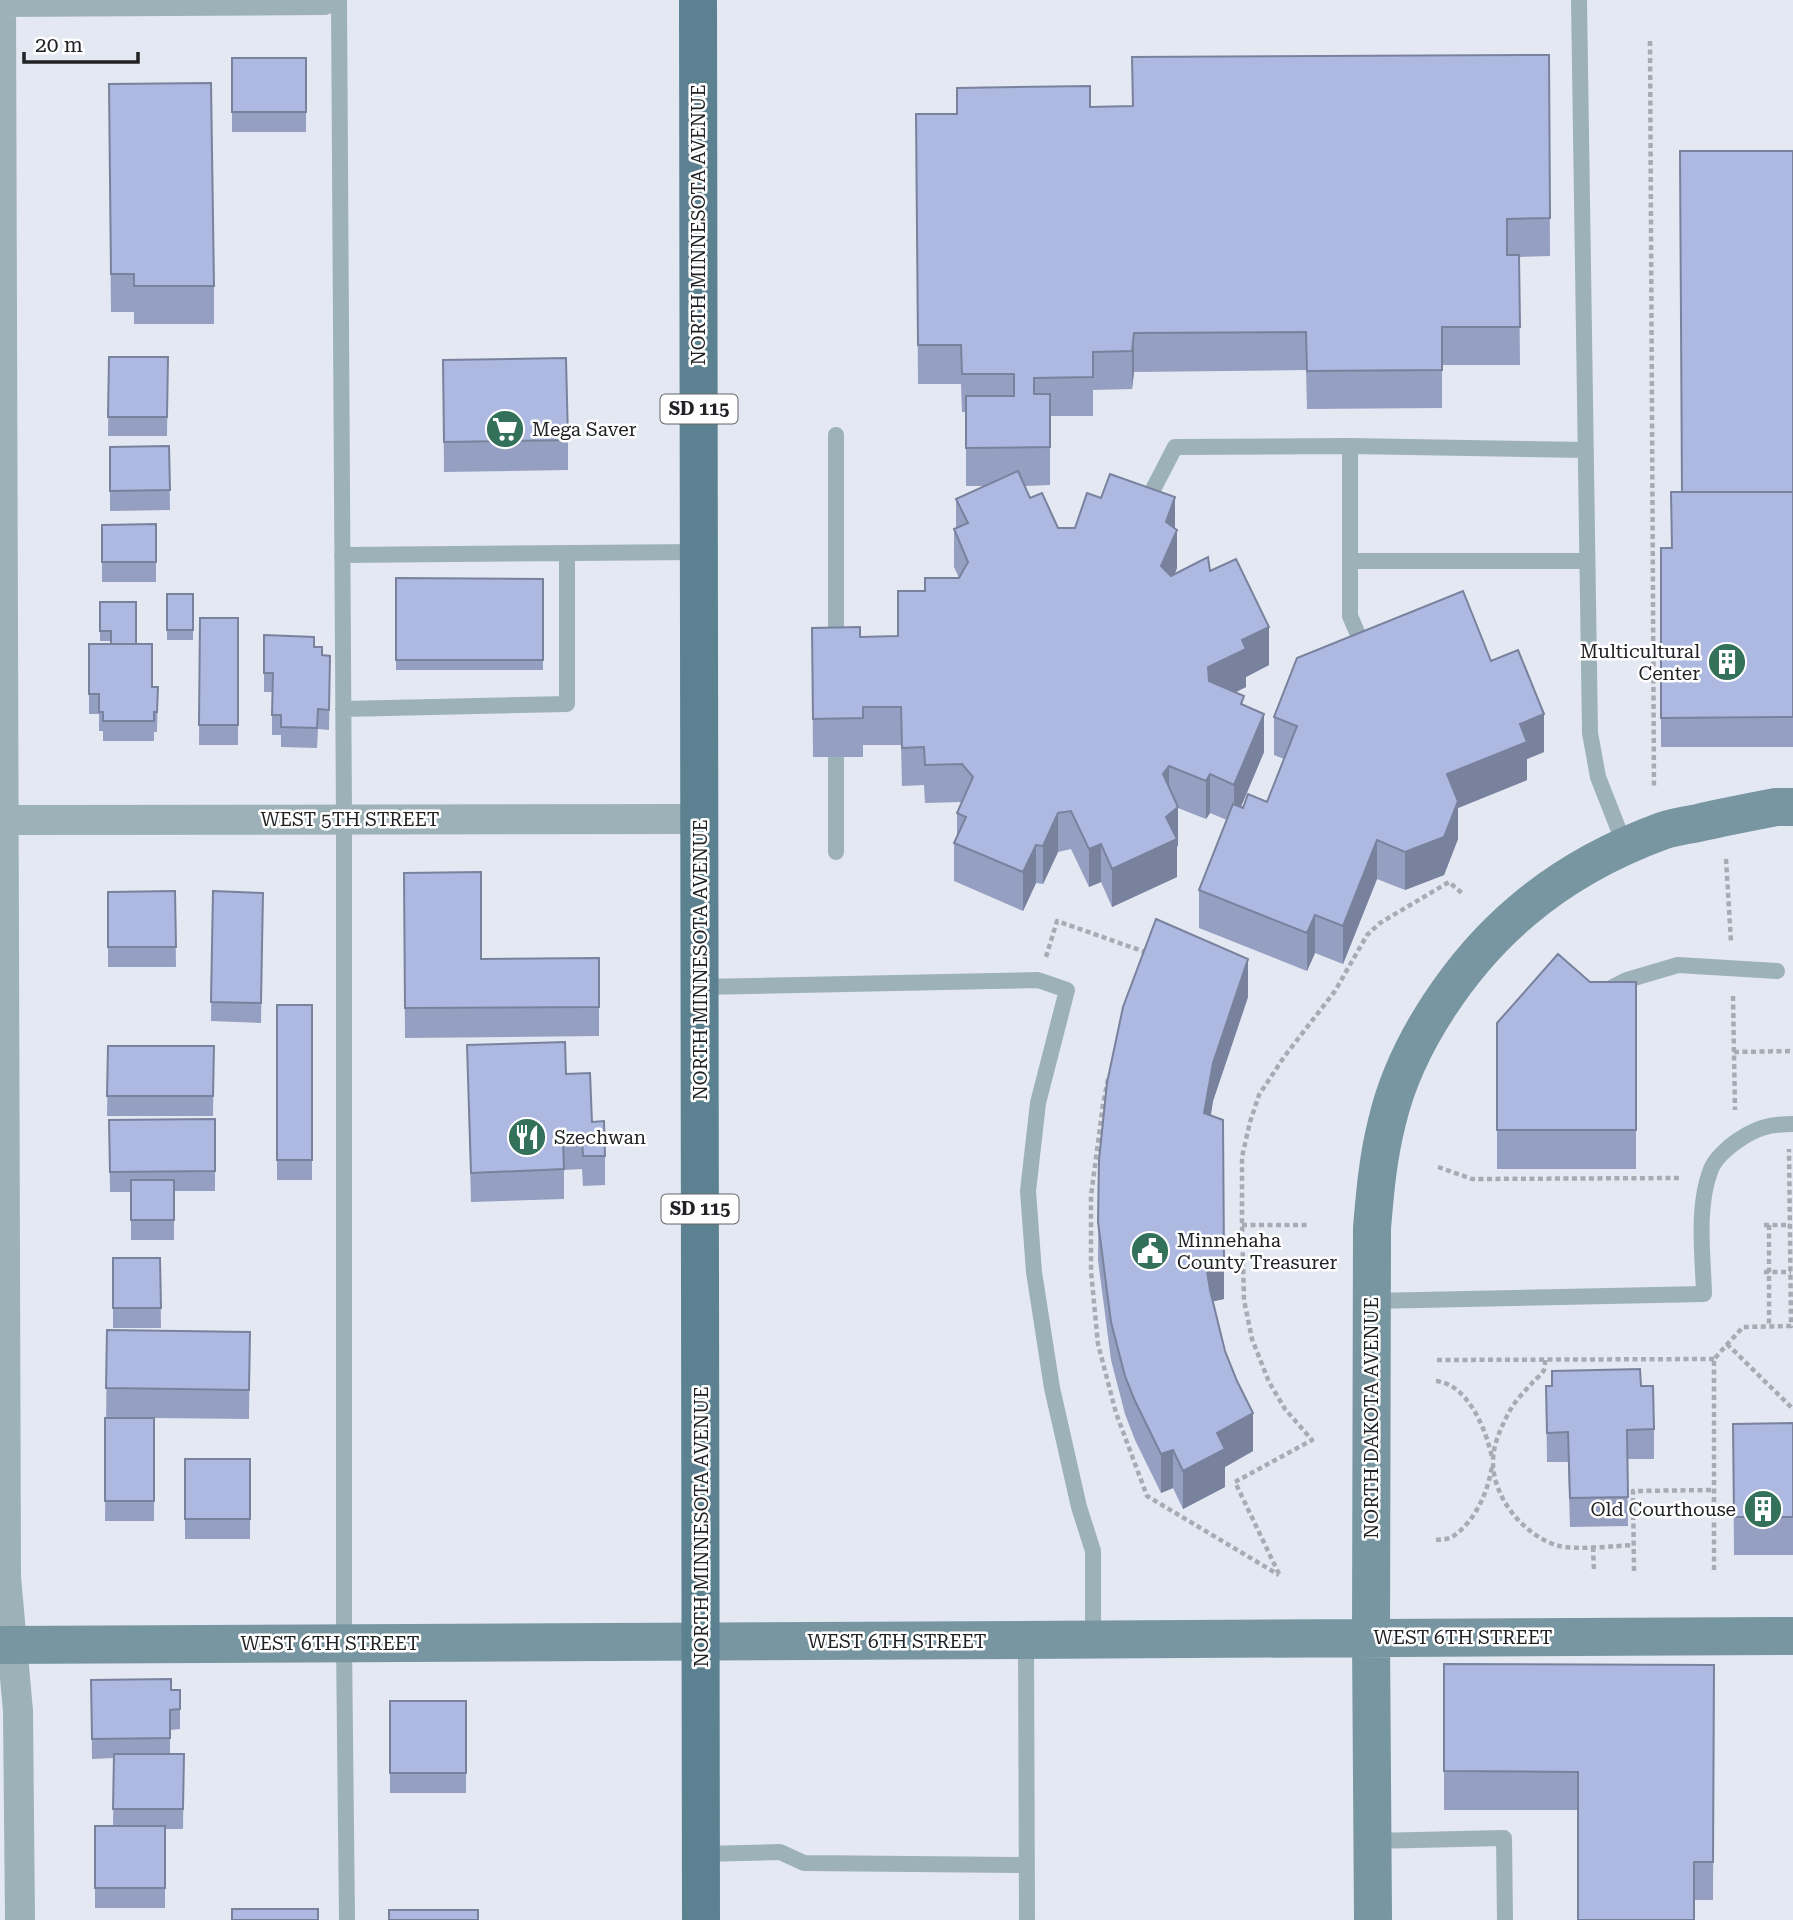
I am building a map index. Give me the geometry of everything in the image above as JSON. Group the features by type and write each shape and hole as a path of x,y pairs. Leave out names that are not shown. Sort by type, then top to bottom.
{"main road":[{"name":"NORTH MINNESOTA AVENUE","path":"698,0 701,1920"}],"street":[{"path":"20,1920 18,1711 6,1645 1,1 324,0"},
{"path":"1625,846 1664,830 1776,807 1793,807"},
{"name":"WEST 5TH STREET","path":"2,820 699,819"},
{"name":"NORTH DAKOTA AVENUE","path":"1373,1920 1372,1228 1376,1183 1387,1120 1404,1070 1424,1032 1452,988 1486,946 1523,909 1556,886 1625,846"},
{"name":"WEST 6TH STREET","path":"6,1645 1793,1636"}],"lane":[{"path":"339,0 347,1920"},
{"path":"1579,0 1590,733 1598,777 1625,846"},
{"path":"836,435 836,665"},
{"path":"1136,521 1175,447 1350,446 1586,450"},
{"path":"1350,446 1350,616 1371,666"},
{"path":"342,555 699,552"},
{"path":"343,709 567,704 567,553"},
{"path":"1350,561 1587,561"},
{"path":"836,757 836,852"},
{"path":"1591,998 1627,980 1678,965 1777,971"},
{"path":"699,987 1038,980 1067,990 1038,1103 1028,1191 1034,1272 1052,1388 1079,1507 1093,1551 1093,1639"},
{"path":"1371,1301 1704,1294 1703,1207 1712,1167 1730,1146 1754,1130 1777,1124 1792,1124"},
{"path":"1026,1640 1027,1920"},
{"path":"1372,1841 1504,1838 1505,1920"},
{"path":"701,1854 780,1852 804,1863 1027,1865"}],"path":[{"path":"1650,41 1654,787"},
{"path":"1726,859 1732,968 1735,1120 1742,1138"},
{"path":"1108,1078 1102,1104 1091,1196 1091,1271 1098,1344 1116,1413 1147,1496 1279,1575 1235,1482 1312,1440 1284,1409 1269,1382 1252,1339 1244,1300 1242,1157 1250,1122 1259,1095 1284,1057 1335,991 1367,934 1380,923 1449,882 1462,894"},
{"path":"1038,980 1057,921 1150,953"},
{"path":"1734,1052 1793,1051"},
{"path":"1714,1570 1714,1359 1742,1327 1791,1326 1789,1145 1792,1124"},
{"path":"1438,1167 1472,1179 1709,1178"},
{"path":"1242,1225 1309,1224"},
{"path":"1769,1327 1766,1224 1790,1224"},
{"path":"1766,1272 1791,1272"},
{"path":"1727,1344 1793,1409"},
{"path":"1437,1360 1714,1359"},
{"path":"1436,1540 1450,1538 1474,1514 1490,1481 1497,1437 1509,1412 1544,1371 1545,1360"},
{"path":"1436,1381 1454,1388 1468,1402 1479,1419 1488,1439 1496,1479 1503,1497 1512,1512 1528,1529 1543,1540 1561,1547 1634,1545"},
{"path":"1634,1571 1633,1491 1714,1490"},
{"path":"1593,1547 1594,1571"}],"building":[{"path":"1549,55 1550,218 1507,219 1507,255 1519,255 1520,327 1442,327 1442,370 1307,371 1306,332 1134,333 1132,351 1093,352 1093,377 1034,378 1034,394 1050,394 1050,447 966,448 966,396 1014,396 1014,374 962,374 961,345 918,345 916,114 957,114 957,88 1090,86 1090,107 1133,106 1132,57"},
{"path":"232,58 306,58 306,112 232,112"},
{"path":"211,83 214,286 134,286 134,274 111,274 109,84"},
{"path":"1680,151 1793,151 1793,492 1682,492"},
{"path":"109,357 168,357 167,417 108,417"},
{"name":"Mega Saver","path":"566,358 568,440 444,442 443,360"},
{"path":"169,446 170,490 110,491 110,447"},
{"path":"1018,471 1030,498 1042,493 1058,528 1075,528 1087,493 1101,498 1110,474 1175,497 1166,522 1177,530 1161,566 1171,576 1208,557 1210,571 1236,559 1269,627 1242,640 1246,649 1208,667 1209,681 1244,696 1241,704 1264,714 1234,785 1210,774 1206,781 1169,766 1163,774 1178,807 1166,817 1177,839 1112,869 1101,844 1089,849 1071,811 1058,813 1043,846 1036,845 1023,872 954,843 966,817 957,813 973,777 962,764 925,765 924,747 902,748 901,707 863,707 863,718 813,719 812,628 860,627 860,637 898,636 898,591 925,591 925,578 959,578 968,562 954,529 968,523 956,499"},
{"name":"Multicultural Center","path":"1671,492 1793,492 1793,717 1661,718 1661,548 1672,548"},
{"path":"156,524 156,562 102,562 102,525"},
{"path":"396,578 543,579 543,660 396,660"},
{"path":"1463,591 1491,661 1518,650 1544,714 1520,724 1527,742 1447,774 1458,801 1444,837 1405,852 1377,840 1343,926 1315,915 1307,933 1199,890 1233,804 1243,808 1248,794 1267,802 1297,726 1274,717 1297,658"},
{"path":"167,594 193,594 193,630 167,630"},
{"path":"100,602 136,602 136,644 111,644 111,631 100,631"},
{"path":"200,618 238,618 238,725 199,725"},
{"path":"264,635 314,637 314,647 322,647 322,655 330,656 329,710 318,709 317,728 281,727 281,715 272,715 273,673 264,673"},
{"path":"89,644 152,644 152,687 158,687 154,721 103,721 103,712 99,712 99,694 89,694"},
{"path":"481,872 481,959 599,958 599,1007 405,1008 404,873"},
{"path":"175,891 176,947 108,947 108,892"},
{"path":"213,891 263,893 261,1003 211,1002"},
{"path":"1156,919 1248,959 1213,1063 1204,1113 1223,1120 1224,1261 1206,1265 1210,1290 1225,1351 1253,1413 1217,1433 1225,1449 1183,1471 1173,1450 1161,1454 1125,1376 1111,1322 1098,1222 1099,1160 1107,1083 1123,1007"},
{"path":"1558,954 1590,982 1636,982 1636,1130 1497,1130 1497,1023"},
{"path":"277,1005 312,1005 312,1160 277,1160"},
{"path":"565,1042 566,1074 590,1073 592,1122 604,1121 605,1156 583,1156 582,1140 563,1141 564,1169 471,1173 467,1045"},
{"path":"108,1046 214,1046 213,1096 107,1096"},
{"path":"215,1119 215,1171 110,1172 109,1120"},
{"path":"131,1180 174,1180 174,1220 131,1220"},
{"path":"113,1258 160,1258 161,1308 113,1308"},
{"path":"107,1330 250,1332 249,1390 106,1388"},
{"path":"1640,1369 1641,1386 1653,1386 1654,1429 1627,1430 1628,1497 1570,1498 1568,1432 1547,1433 1546,1386 1552,1386 1552,1371"},
{"path":"105,1418 154,1418 154,1501 105,1501"},
{"path":"1793,1423 1793,1517 1734,1517 1733,1424"},
{"path":"185,1459 250,1459 250,1519 185,1519"},
{"path":"1444,1664 1714,1665 1713,1862 1694,1862 1694,1920 1578,1920 1578,1772 1444,1771"},
{"path":"171,1679 171,1690 180,1690 180,1709 170,1710 170,1738 92,1739 91,1680"},
{"path":"390,1701 466,1701 466,1773 390,1773"},
{"path":"114,1754 184,1754 183,1809 113,1809"},
{"path":"95,1826 165,1826 165,1888 95,1888"},
{"path":"232,1909 318,1909 318,1920 232,1920"},
{"path":"389,1910 478,1910 478,1920 389,1920"}],"place":[{"name":"Mega Saver","path":"505,429"},
{"name":"Multicultural Center","path":"1727,662"},
{"name":"Szechwan","path":"527,1137"},
{"name":"Minnehaha County Treasurer","path":"1150,1251"},
{"name":"Old Courthouse","path":"1763,1509"}]}
